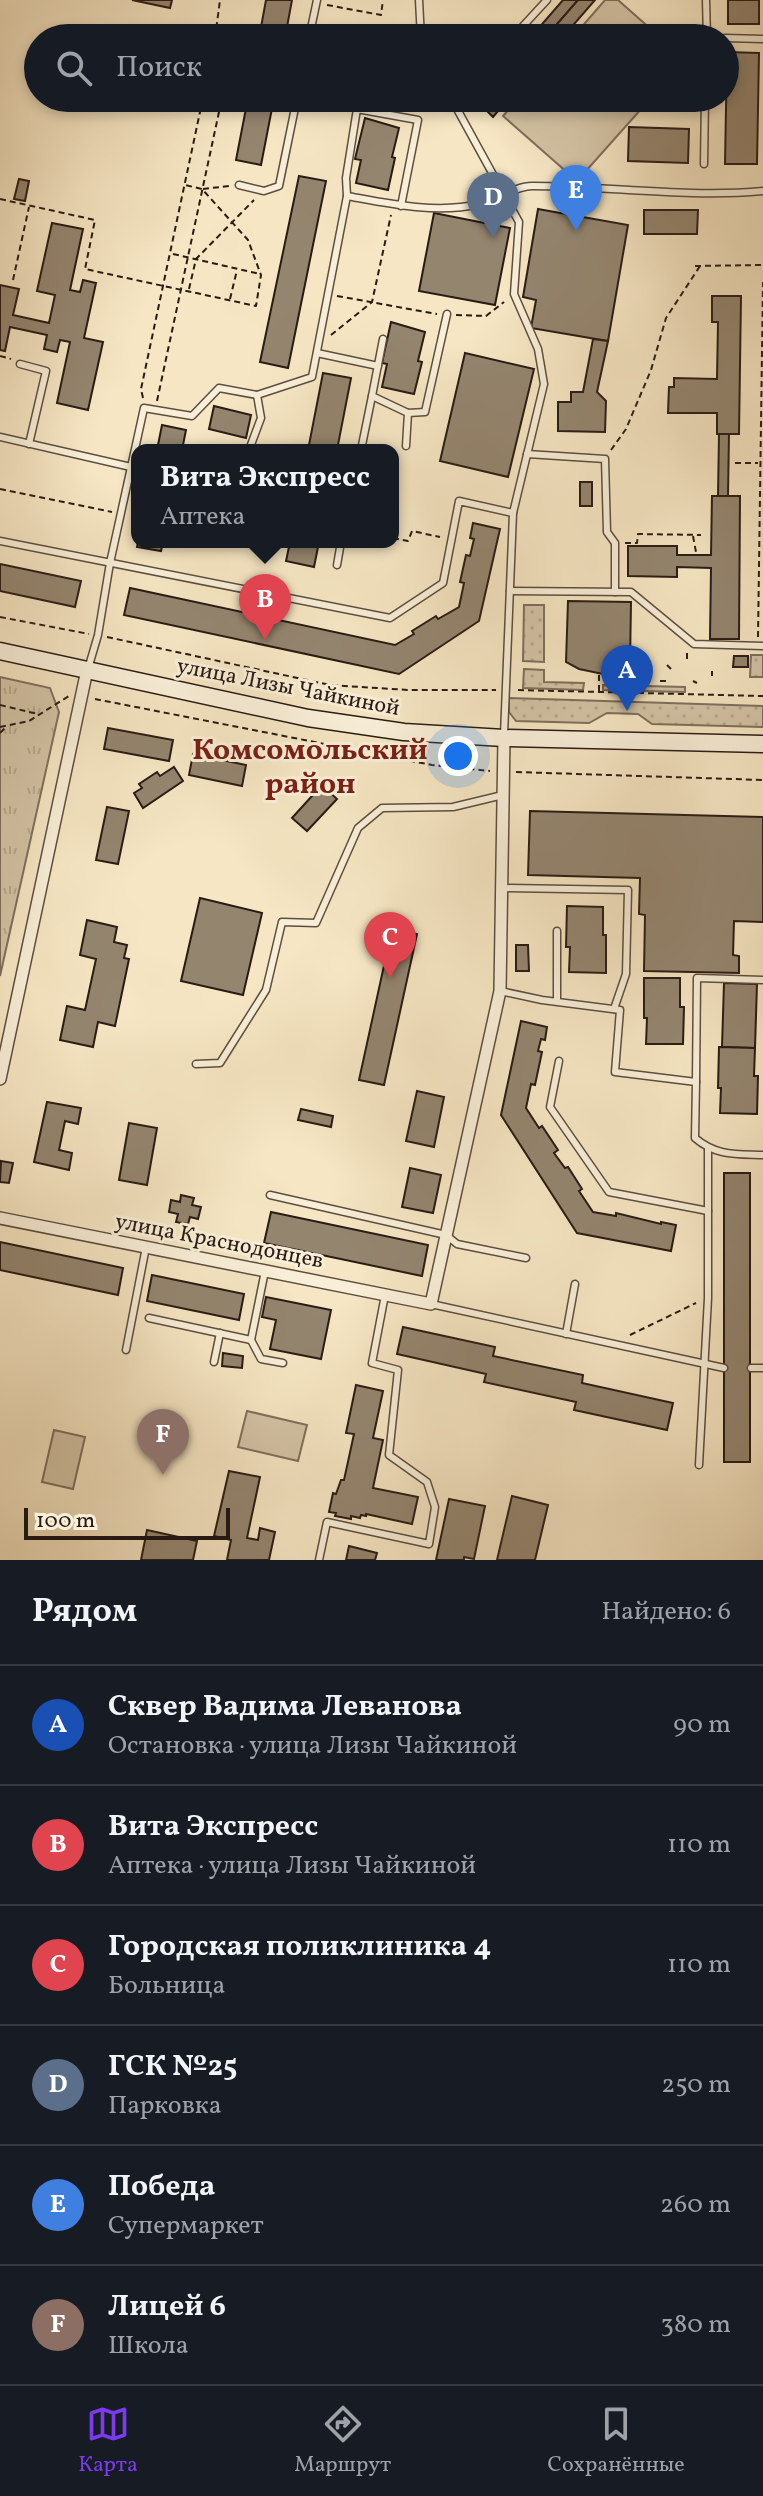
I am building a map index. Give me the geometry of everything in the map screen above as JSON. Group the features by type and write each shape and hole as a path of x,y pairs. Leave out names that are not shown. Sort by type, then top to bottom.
{"main road":[{"name":"улица Лизы Чайкиной","path":"0,651 308,718 404,732 504,738 763,744"}],"street":[{"path":"0,1079 87,670"},
{"path":"431,1304 500,991 504,738"},
{"name":"улица Краснодонцев","path":"0,1218 431,1304"}],"lane":[{"path":"419,0 420,24"},
{"path":"525,24 547,0"},
{"path":"706,0 707,24"},
{"path":"312,24 317,2"},
{"path":"739,38 763,39"},
{"path":"239,185 264,191 279,186 294,112"},
{"path":"136,444 144,408 192,416 219,388 257,395 312,377 347,196 346,178 357,112"},
{"path":"374,112 418,120 398,206"},
{"path":"459,112 519,222 514,294 538,349 544,384 513,513 504,738"},
{"path":"704,164 705,112"},
{"path":"347,196 398,206 441,208 479,204 527,186 724,194 763,191"},
{"path":"372,396 408,413 425,412 447,314"},
{"path":"362,444 383,339"},
{"path":"317,349 378,366"},
{"path":"20,364 46,371 29,444"},
{"path":"251,444 261,418 257,395"},
{"path":"406,446 408,413"},
{"path":"0,437 131,467 98,635 87,670"},
{"path":"527,454 605,459 607,532 615,543 615,592"},
{"path":"0,541 390,618 443,583 459,501 513,513"},
{"path":"337,565 340,548"},
{"path":"510,591 631,592 694,644 760,646"},
{"path":"196,1064 220,1063 266,990 282,922 316,923 358,828 382,808 453,807 503,795"},
{"path":"501,888 628,890 626,974 614,1009"},
{"path":"557,931 557,1001"},
{"path":"763,980 697,978 695,1138 708,1149 763,1155"},
{"path":"500,991 620,1010 615,1072 696,1082"},
{"path":"559,1061 550,1107 609,1192 708,1211"},
{"path":"699,1465 708,1298 708,1149"},
{"path":"270,1195 446,1235 457,1244 526,1258"},
{"path":"126,1350 146,1247"},
{"path":"265,1271 251,1340 261,1359 283,1363"},
{"path":"566,1334 575,1284"},
{"path":"319,1560 327,1522 429,1544 435,1507 427,1482 389,1455 398,1370 372,1363 385,1295"},
{"path":"431,1304 724,1368"},
{"path":"149,1318 251,1340"},
{"path":"214,1362 220,1333"},
{"path":"751,1368 763,1368"}],"path":[{"path":"217,24 220,0"},
{"path":"317,2 381,15 383,0"},
{"path":"144,408 141,389 200,112"},
{"path":"155,410 219,112"},
{"path":"185,185 202,189 239,185"},
{"path":"0,199 95,220 85,269 256,306 261,275 248,240 202,189"},
{"path":"189,292 196,259 264,191"},
{"path":"13,280 29,205"},
{"path":"317,349 372,302 398,206"},
{"path":"171,254 261,275"},
{"path":"695,266 763,265"},
{"path":"605,459 626,429 651,370 666,318 700,266"},
{"path":"230,300 237,269"},
{"path":"760,646 759,463 763,282"},
{"path":"328,294 447,314 486,316 514,294"},
{"path":"735,463 759,463"},
{"path":"0,489 121,513"},
{"path":"399,539 408,541 412,531 451,540"},
{"path":"615,543 637,543 638,534 701,535"},
{"path":"692,535 696,552"},
{"path":"0,617 330,685 409,690 763,696"},
{"path":"687,653 687,660"},
{"path":"667,665 671,669"},
{"path":"712,671 712,676"},
{"path":"599,674 599,692"},
{"path":"660,681 667,681"},
{"path":"0,727 29,721 71,695 432,765 504,772 763,780"},
{"path":"0,705 40,714"},
{"path":"0,733 7,726"},
{"path":"612,1344 708,1298"}],"green space":[{"path":"605,0 618,0 645,24 584,24"},
{"path":"507,112 639,112 577,181 503,116"},
{"path":"524,605 544,605 544,662 523,661"},
{"path":"751,655 763,655 763,677 750,677"},
{"path":"524,669 544,670 544,682 584,683 583,690 523,688"},
{"path":"0,677 50,688 59,712 0,976"},
{"path":"603,685 685,687 685,692 603,690"},
{"path":"509,698 763,706 763,727 652,724 638,714 607,713 589,723 516,721 509,712"},
{"path":"247,1411 307,1425 298,1461 238,1447"},
{"path":"54,1430 85,1437 73,1489 42,1482"}],"building":[{"path":"132,0 172,0 170,8"},
{"path":"266,0 292,0 288,24 262,24"},
{"path":"563,0 578,0 557,24 542,24"},
{"path":"578,0 595,0 574,24 557,24"},
{"path":"728,0 759,0 759,24 728,24"},
{"path":"739,52 759,53 757,164 725,164 726,112 739,112"},
{"path":"245,112 271,112 261,165 236,160"},
{"path":"365,118 399,128 388,190 356,183 361,160 355,159"},
{"path":"629,127 689,129 688,163 628,161"},
{"path":"299,176 326,181 288,368 260,362"},
{"path":"19,179 29,181 25,201 14,199"},
{"path":"538,209 628,225 608,341 531,328 536,300 523,297"},
{"path":"644,210 698,210 697,234 644,234"},
{"path":"434,213 510,228 495,305 419,291"},
{"path":"52,223 83,229 70,290 80,292 83,280 96,283 84,338 103,342 88,410 57,403 70,342 60,340 57,352 44,349 47,335 10,327 5,351 0,350 0,285 19,289 13,315 49,323 55,295 37,291"},
{"path":"712,296 741,296 739,434 717,434 717,413 668,413 669,387 674,387 674,378 717,379 718,322 712,322"},
{"path":"391,322 425,332 414,394 382,387 387,364 382,363"},
{"path":"593,339 608,341 597,392 606,401 605,432 558,431 558,402 571,402 571,392 583,392"},
{"path":"465,353 534,369 508,477 440,461"},
{"path":"323,373 351,378 338,444 309,444"},
{"path":"214,406 251,415 246,438 209,429"},
{"path":"162,425 186,430 183,444 158,444"},
{"path":"719,434 729,434 728,496 718,496"},
{"path":"580,482 592,482 592,506 580,506"},
{"path":"712,496 740,496 739,639 710,639 711,568 677,567 677,577 628,576 628,546 677,546 677,555 711,555"},
{"path":"473,523 500,529 479,621 399,674 124,615 130,588 395,645 436,616 438,619 459,607 464,583 460,582 466,555 470,556 474,539 470,538"},
{"path":"289,548 318,548 314,567 286,561"},
{"path":"0,564 81,581 75,607 0,591"},
{"path":"568,601 631,602 630,663 622,670 603,674 579,669 566,662"},
{"path":"734,656 748,656 748,667 733,667"},
{"path":"108,728 173,740 169,761 104,749"},
{"path":"193,754 246,765 242,786 189,775"},
{"path":"174,767 183,781 143,808 134,793 142,788 139,784 157,772 160,776"},
{"path":"322,785 337,799 307,831 292,818"},
{"path":"107,807 129,811 118,864 96,860"},
{"path":"530,811 763,817 763,922 734,921 733,955 739,956 739,973 644,971 645,915 639,914 640,878 528,875"},
{"path":"200,898 262,913 243,995 181,981"},
{"path":"567,906 603,907 606,973 569,972"},
{"path":"87,920 117,927 114,942 127,945 124,958 129,959 115,1026 98,1022 93,1047 60,1040 67,1006 85,1010 96,959 80,955"},
{"path":"392,929 417,934 384,1085 359,1080"},
{"path":"516,945 528,945 529,971 516,971"},
{"path":"644,978 680,978 680,1007 684,1007 683,1044 646,1044"},
{"path":"724,983 757,984 755,1048 722,1047"},
{"path":"521,1021 547,1027 545,1040 541,1039 538,1051 542,1052 535,1085 531,1084 526,1108 558,1150 554,1153 565,1168 568,1167 593,1212 616,1216 616,1213 676,1225 671,1251 577,1233 501,1115"},
{"path":"719,1047 755,1048 757,1114 720,1113"},
{"path":"417,1091 444,1097 434,1147 406,1141"},
{"path":"47,1102 81,1108 78,1124 65,1121 59,1150 72,1153 69,1170 34,1162"},
{"path":"301,1109 333,1116 331,1127 298,1120"},
{"path":"129,1123 157,1128 147,1185 119,1180"},
{"path":"1,1161 13,1163 9,1183 0,1182"},
{"path":"410,1168 441,1175 433,1213 402,1207"},
{"path":"724,1173 750,1173 750,1462 724,1462"},
{"path":"181,1195 194,1198 192,1205 201,1207 198,1219 190,1217 188,1224 176,1222 178,1214 169,1212 171,1200 180,1202"},
{"path":"271,1212 428,1245 422,1276 264,1243"},
{"path":"0,1242 123,1268 118,1295 0,1270"},
{"path":"152,1275 244,1294 239,1320 147,1301"},
{"path":"266,1297 331,1310 321,1359 270,1349 276,1320 262,1317"},
{"path":"403,1327 495,1347 493,1356 583,1375 582,1383 673,1403 667,1430 574,1410 576,1402 484,1382 486,1374 397,1354"},
{"path":"223,1353 243,1356 242,1368 222,1366"},
{"path":"356,1385 383,1391 373,1438 383,1440 373,1488 418,1497 412,1524 366,1514 360,1518 351,1516 351,1519 329,1512 333,1493 336,1494 341,1480 344,1480 354,1434 346,1433"},
{"path":"229,1471 260,1477 247,1538 258,1540 260,1528 275,1532 269,1560 227,1560 231,1540 214,1536"},
{"path":"512,1496 548,1505 535,1560 497,1560"},
{"path":"449,1499 485,1506 474,1559 436,1560"},
{"path":"147,1530 197,1541 193,1560 141,1560"},
{"path":"349,1546 377,1553 375,1560 346,1560"}],"place":[{"name":"Победа","path":"576,231"},
{"name":"ГСК №25","path":"493,238"},
{"name":"Вита Экспресс","path":"265,640"},
{"name":"Сквер Вадима Леванова","path":"627,711"},
{"name":"Городская поликлиника 4","path":"390,978"},
{"name":"Лицей 6","path":"163,1475"}],"district":[{"name":"Комсомольский район","path":"310,768"}]}
